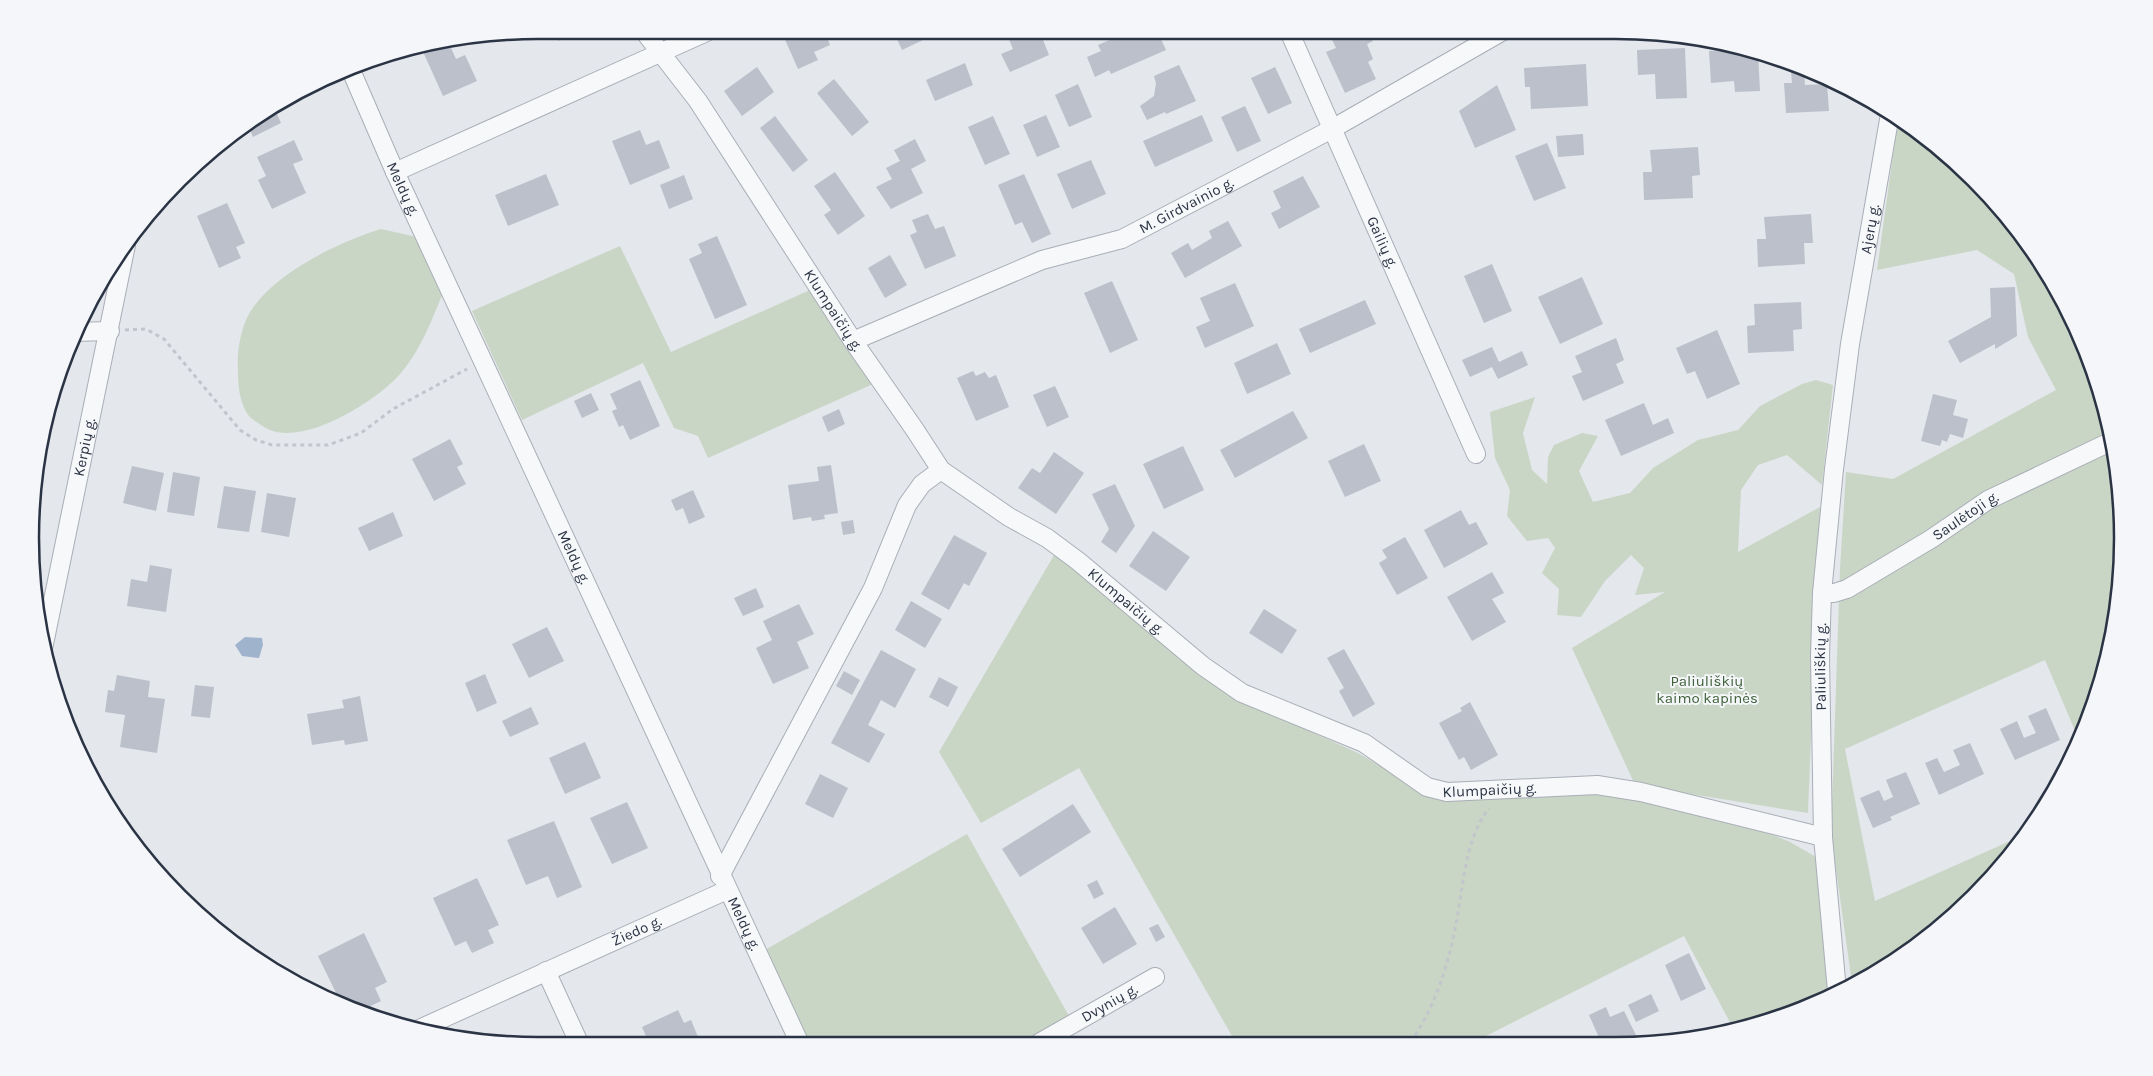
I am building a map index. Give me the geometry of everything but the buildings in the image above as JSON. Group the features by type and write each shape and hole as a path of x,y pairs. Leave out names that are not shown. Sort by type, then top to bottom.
{"street":[{"name":"Klumpaičių g.","path":"648,39 698,101 853,341 915,430 940,470 1070,555 1203,666 1242,693 1364,744 1427,787 1447,792 1503,792 1597,785 1641,792 1823,837"},
{"path":"394,172 692,39"},
{"name":"Gailių g.","path":"1293,39 1476,454"},
{"name":"M. Girdvainio g.","path":"853,341 1042,260 1122,239 1332,129 1489,39"},
{"name":"Meldų g.","path":"353,75 394,172 797,1037"},
{"name":"Ajerų g.","path":"1850,344 1889,121"},
{"name":"Kerpių g.","path":"47,629 123,261"},
{"path":"84,332 110,331"},
{"name":"Paliuliškių g.","path":"1837,986 1823,837 1820,656 1822,593 1834,469 1850,344"},
{"name":"Saulėtoji g.","path":"1822,593 1834,593 1847,589 1930,539 1988,500 2105,444"},
{"path":"724,883 874,588 907,505 922,484 940,470"},
{"name":"Žiedo g.","path":"428,1025 546,971 724,883"},
{"path":"546,971 576,1037"},
{"name":"Dvynių g.","path":"1051,1037 1155,977"}],"path":[{"path":"110,331 146,329 164,339 240,430 256,440 272,445 328,445 350,438 361,433 393,409 483,360"},
{"path":"1414,1037 1426,1018 1445,973 1471,848 1482,816 1503,792"}],"green space":[{"path":"1897,126 1944,163 1990,209 2030,261 2063,317 2088,378 2105,441 2113,505 2113,571 2105,635 2088,698 2075,731 2045,660 1845,749 1875,901 2012,840 1968,891 1944,913 1892,953 1851,978 1831,834 1840,569 1846,472 1893,479 2056,390 2028,337 2014,274 1977,250 1877,270"},
{"path":"381,229 417,237 443,293 425,335 414,354 401,373 390,384 359,407 341,417 322,426 303,431 285,433 270,430 263,426 251,418 244,408 238,378 240,339 246,320 255,304 269,289 304,263 344,243"},
{"path":"620,246 671,352 810,290 873,384 708,458 698,436 674,428 643,363 522,420 472,311"},
{"name":"Paliuliškių kaimo kapinės","path":"1816,380 1833,385 1822,485 1787,455 1758,465 1741,490 1738,552 1820,507 1808,813 1635,785 1572,648 1665,592 1635,595 1644,568 1631,555 1605,581 1581,617 1557,615 1559,589 1542,573 1555,548 1548,538 1527,541 1507,516 1510,490 1495,458 1490,412 1535,397 1523,433 1532,470 1547,484 1548,457 1554,445 1582,433 1598,436 1579,471 1593,502 1630,493 1653,468 1698,440 1738,430 1760,406 1802,384"},
{"path":"1057,550 1263,710 1358,753 1416,787 1593,793 1628,798 1752,826 1790,842 1816,857 1827,990 1775,1011 1731,1023 1684,936 1484,1037 1233,1037 1079,768 981,823 939,752"},
{"path":"967,834 1069,1016 1034,1037 805,1037 765,950"}],"water":[{"path":"245,637 262,638 263,645 259,658 242,656 235,645"}]}
